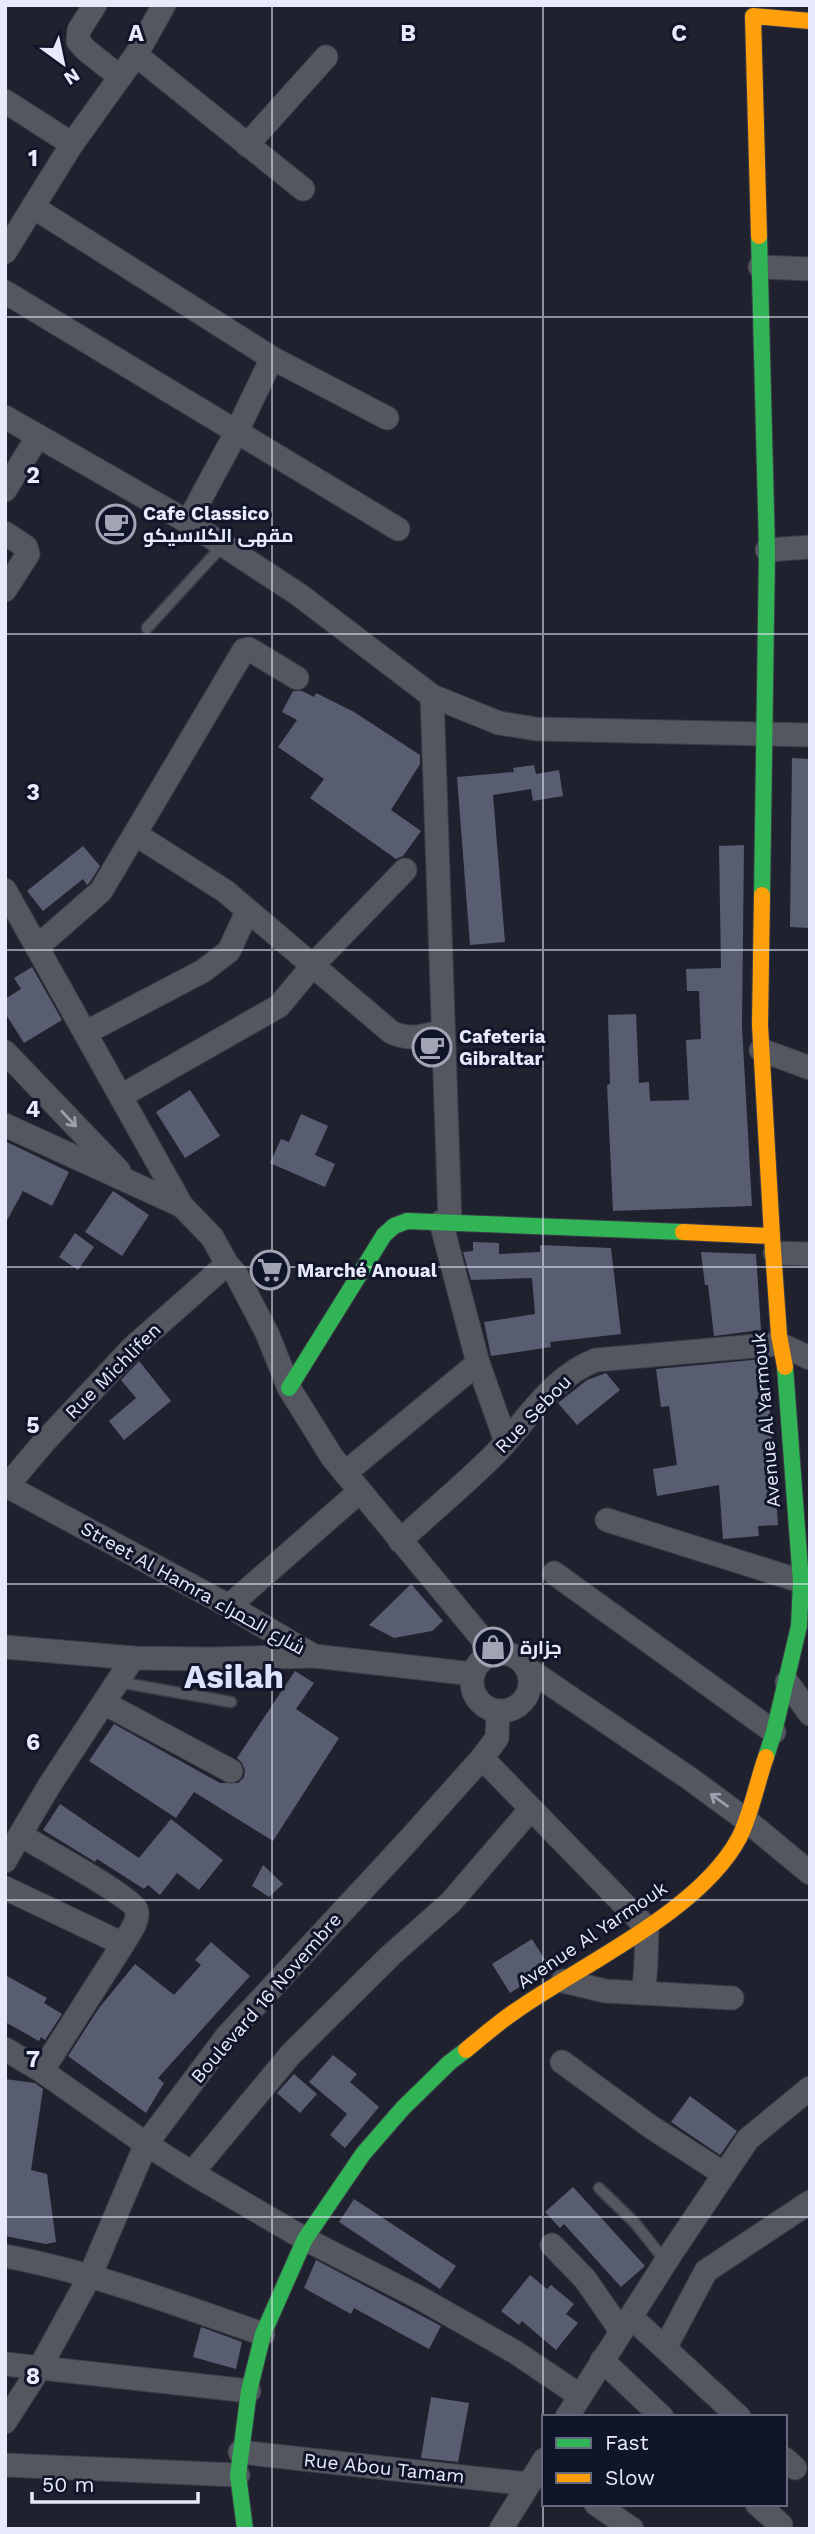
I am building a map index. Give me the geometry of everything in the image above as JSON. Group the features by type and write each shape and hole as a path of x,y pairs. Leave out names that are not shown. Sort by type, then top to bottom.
{"street":[{"path":"95,5 79,30 78,41 120,77"},
{"path":"5,252 72,144 136,55 164,5"},
{"path":"753,10 810,21"},
{"name":"Avenue Al Yarmouk","path":"245,2529 239,2463 249,2391 263,2334 305,2239 363,2154 403,2108 459,2056 517,2010 647,1928 689,1895 720,1865 739,1837 746,1820 774,1732 799,1626 806,1583 786,1380 779,1344 761,1050 767,550 753,10"},
{"path":"136,55 303,189"},
{"path":"247,145 326,57"},
{"path":"5,100 72,144"},
{"path":"33,207 272,358 387,418"},
{"path":"760,267 810,269"},
{"path":"5,292 398,529"},
{"path":"188,522 237,431 272,358"},
{"path":"5,417 188,522 298,594 432,696 499,723 536,729 810,735"},
{"path":"5,490 38,436"},
{"path":"5,533 26,547 28,554 5,590"},
{"path":"767,550 810,547"},
{"path":"37,947 101,891 244,650 249,649 297,678"},
{"path":"432,696 443,1031 445,1222 478,1363 504,1436 504,1444"},
{"path":"135,834 225,891 391,1032 401,1037 414,1038 443,1031"},
{"path":"121,1096 279,1006 314,964 405,870"},
{"path":"5,890 182,1206 212,1237 227,1264 236,1274 267,1334 289,1388 320,1440 359,1492 494,1653"},
{"path":"85,1033 203,971 229,951 247,912"},
{"path":"761,1050 810,1068"},
{"path":"5,1052 127,1180"},
{"path":"5,1125 182,1206"},
{"path":"289,1388 384,1235 394,1226 407,1221 773,1244 810,1254"},
{"name":"Rue Michlifen","path":"6,1486 133,1347 227,1264"},
{"path":"779,1344 810,1358"},
{"name":"Rue Sebou","path":"400,1541 504,1444 554,1387 580,1366 596,1360 779,1344"},
{"path":"345,1473 478,1363"},
{"name":"Street Al Hamra شارع الحمراء","path":"6,1486 229,1606 314,1656 473,1674"},
{"path":"229,1606 359,1492"},
{"path":"607,1520 806,1583"},
{"path":"554,1573 774,1732"},
{"path":"5,1647 133,1658 314,1656"},
{"path":"528,1670 530,1690 518,1706 498,1711 480,1702 475,1694 473,1674 485,1657 494,1653 514,1655 528,1670 689,1778 746,1820 810,1873"},
{"path":"5,1861 49,1786 133,1658"},
{"path":"787,1682 810,1714"},
{"path":"104,1703 231,1771"},
{"name":"Boulevard 16 Novembre","path":"5,2422 39,2369 90,2276 146,2144 228,2036 482,1758 497,1738 498,1711"},
{"path":"482,1758 647,1928 647,1970 643,1992"},
{"path":"192,2173 291,2054 373,1972 451,1902 530,1810"},
{"path":"20,1835 114,1892 135,1907 137,1912 136,1920 123,1944 42,2071"},
{"path":"5,1888 123,1944"},
{"path":"563,1981 605,1991 732,1998"},
{"path":"5,2049 42,2071 192,2173 305,2239 420,2298 503,2345 579,2395"},
{"path":"562,2062 651,2127 723,2174"},
{"path":"568,2415 748,2139 810,2088"},
{"path":"665,2348 706,2271 810,2202"},
{"path":"551,2245 626,2324 665,2348 737,2415"},
{"path":"5,2256 40,2262 90,2276 263,2334"},
{"path":"602,2360 660,2415"},
{"path":"5,2364 249,2391"},
{"name":"Rue Abou Tamam","path":"5,2465 239,2463 539,2469"},
{"path":"501,2529 539,2469"},
{"path":"599,2506 632,2529"},
{"path":"759,2506 786,2528"}],"lane":[{"path":"147,628 223,545"},
{"path":"118,1682 231,1702"},
{"path":"599,2188 635,2223 666,2262"}],"building":[{"path":"293,691 302,691 314,697 316,693 354,712 420,755 420,764 391,810 421,831 403,856 396,859 310,798 324,779 278,747 297,720 282,712"},
{"path":"792,758 810,759 810,928 790,927"},
{"path":"534,765 536,774 559,770 563,796 533,801 531,789 493,795 505,942 470,945 457,777 514,772 513,768"},
{"path":"744,845 742,1026 752,1206 613,1211 607,1085 610,1084 608,1015 636,1014 639,1083 649,1082 650,1101 689,1100 686,1040 701,1039 699,991 687,991 686,969 721,968 719,846"},
{"path":"83,846 100,866 87,885 83,879 43,911 27,891"},
{"path":"32,967 62,1020 24,1043 5,1013 5,999 21,989 14,978"},
{"path":"190,1090 220,1136 185,1158 156,1112"},
{"path":"301,1114 328,1126 315,1155 335,1164 325,1187 270,1163 281,1139 289,1142"},
{"path":"5,1141 69,1172 52,1206 23,1191 5,1224"},
{"path":"113,1191 149,1215 122,1256 85,1232"},
{"path":"75,1233 94,1247 78,1270 59,1257"},
{"path":"473,1242 499,1243 499,1254 540,1252 540,1245 611,1248 621,1334 550,1342 551,1347 491,1356 484,1322 535,1314 532,1278 471,1280 463,1252 473,1251"},
{"path":"701,1252 756,1254 761,1330 714,1336"},
{"path":"763,1359 768,1386 778,1525 758,1526 759,1536 723,1539 719,1485 657,1496 653,1469 677,1465 669,1406 661,1407 656,1369"},
{"path":"139,1361 171,1401 124,1440 109,1421 136,1398 121,1380"},
{"path":"606,1373 620,1390 577,1425 558,1403 587,1380"},
{"path":"411,1584 443,1621 432,1631 394,1638 369,1625"},
{"path":"295,1671 314,1683 296,1709 339,1738 273,1841 194,1792 176,1818 89,1761 114,1724 220,1783 238,1783 244,1777 245,1770 237,1758"},
{"path":"60,1804 139,1858 171,1819 223,1860 199,1890 177,1873 160,1895 148,1885 144,1889 97,1859 95,1862 43,1830"},
{"path":"263,1865 283,1884 269,1897 252,1886"},
{"path":"532,1939 550,1968 510,1993 492,1964"},
{"path":"211,1942 250,1976 158,2078 164,2083 146,2113 68,2056 99,2008 135,1964 174,1995 201,1965 195,1960"},
{"path":"5,1975 47,1998 44,2003 62,2014 45,2040 41,2037 39,2041 5,2022"},
{"path":"333,2055 357,2074 350,2082 379,2107 345,2148 330,2135 347,2114 309,2082"},
{"path":"294,2074 317,2094 300,2113 277,2093"},
{"path":"5,2079 35,2083 43,2089 31,2170 47,2174 56,2242 46,2244 5,2236"},
{"path":"690,2096 737,2131 720,2155 671,2122"},
{"path":"573,2187 645,2266 621,2287 564,2224 560,2228 545,2212"},
{"path":"354,2199 456,2266 440,2289 339,2222"},
{"path":"316,2260 441,2326 429,2349 354,2308 351,2314 304,2288"},
{"path":"530,2275 547,2289 551,2285 574,2304 566,2314 578,2323 556,2350 522,2321 519,2325 501,2311"},
{"path":"201,2327 242,2342 236,2369 193,2357"},
{"path":"431,2397 469,2403 458,2462 421,2458"}],"traffic: fast":[{"path":"759,236 767,550 762,895"},
{"path":"289,1388 384,1235 394,1226 407,1221 683,1232"},
{"path":"766,1757 799,1626 801,1582 785,1367"},
{"path":"245,2529 238,2475 249,2391 263,2334 305,2239 363,2154 403,2108 466,2050"}],"traffic: slow":[{"path":"759,236 753,16 810,21"},
{"path":"683,1232 772,1236 760,1025 762,895"},
{"path":"772,1236 779,1335 785,1367"},
{"path":"466,2050 510,2015 638,1934 697,1889 721,1864 739,1838 766,1757"}],"place":[{"name":"Cafe Classico مقهى الكلاسيكو","path":"116,524"},
{"name":"Cafeteria Gibraltar","path":"432,1047"},
{"name":"Marché Anoual","path":"270,1270"},
{"name":"جزارة","path":"493,1647"}],"district":[{"name":"Asilah","path":"234,1676"}]}
